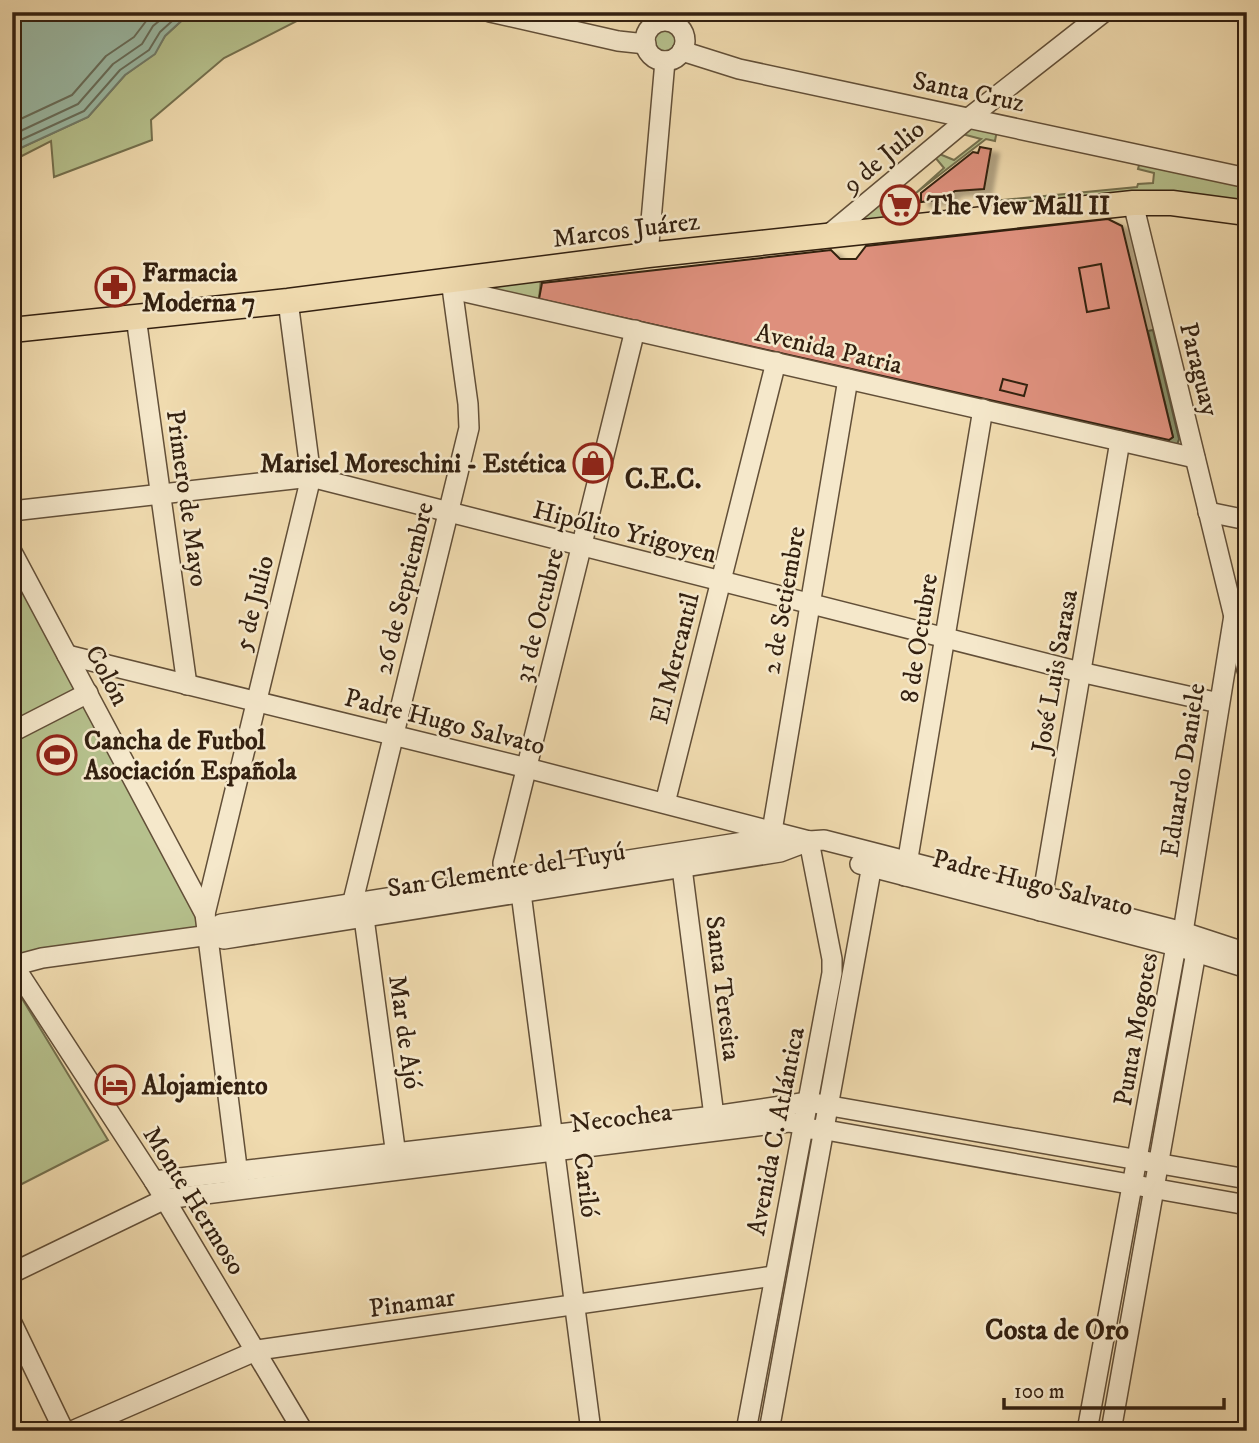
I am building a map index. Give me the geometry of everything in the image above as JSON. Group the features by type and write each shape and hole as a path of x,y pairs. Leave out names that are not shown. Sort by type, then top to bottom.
{"main road":[{"name":"Marcos Juárez","path":"12,330 452,284 648,255 1133,203 1163,202 1247,213"}],"street":[{"path":"490,12 618,41 663,24"},
{"path":"637,12 684,36 673,56 648,255"},
{"name":"9 de Julio","path":"827,236 970,117 1104,12"},
{"path":"663,24 654,58 673,56"},
{"name":"Santa Cruz","path":"673,56 1247,178"},
{"name":"Paraguay","path":"1133,203 1247,670"},
{"name":"Avenida Patria","path":"452,284 635,330 1195,458"},
{"name":"26 de Septiembre","path":"358,911 394,735 468,428 468,404 452,284"},
{"name":"5 de Julio","path":"205,914 311,477 288,301"},
{"name":"Primero de Mayo","path":"136,317 187,685"},
{"name":"31 de Octubre","path":"504,875 527,768 635,330"},
{"name":"El Mercantil","path":"665,803 776,362"},
{"name":"2 de Setiembre","path":"772,831 848,379"},
{"name":"8 de Octubre","path":"906,869 983,409"},
{"name":"José Luis Sarasa","path":"1041,904 1120,440"},
{"name":"Hipólito Yrigoyen","path":"12,511 311,477 808,605 1219,703"},
{"path":"1208,512 1247,520"},
{"name":"Colón","path":"14,560 205,914 210,935 238,1181"},
{"name":"Eduardo Daniele","path":"1180,939 1234,615"},
{"name":"Padre Hugo Salvato","path":"67,655 527,768 809,841 824,840 873,861 1180,939 1247,953"},
{"path":"12,732 88,693"},
{"path":"772,831 780,852"},
{"name":"San Clemente del Tuyú","path":"358,911 504,875 763,839 772,831"},
{"name":"San Clemente del Tuyú","path":"13,966 42,958 210,935 221,924 522,892 780,852 809,841"},
{"name":"Avenida C. Atlántica","path":"746,1431 832,959 809,841"},
{"name":"Avenida C. Atlántica","path":"769,1431 831,1105 873,861"},
{"name":"Santa Teresita","path":"682,867 715,1116"},
{"path":"504,875 522,892"},
{"name":"Cariló","path":"522,892 591,1431"},
{"name":"Mar de Ajó","path":"358,911 397,1162"},
{"name":"Punta Mogotes","path":"1087,1431 1180,939 1196,952 1111,1431"},
{"path":"1196,952 1247,968"},
{"name":"Monte Hermoso","path":"13,966 154,1181 258,1350 303,1431"},
{"name":"Necochea","path":"555,1143 808,1102 1247,1179"},
{"name":"Necochea","path":"154,1181 238,1181 555,1143 789,1122 803,1124 809,1129 1247,1205"},
{"name":"Necochea","path":"12,1273 165,1199 238,1181"},
{"name":"Pinamar","path":"72,1431 258,1350 575,1307 774,1276"},
{"path":"12,1323 64,1431"}],"green space":[{"path":"191,12 297,12 297,21 224,58 151,120 152,140 54,177 51,141 12,161 12,152 88,117 125,75 154,54 165,36"},
{"path":"665,28 674,32 678,41 674,50 665,54 656,50 652,41 656,32"},
{"path":"969,127 997,130 995,141 986,139 916,193 944,168 934,156 937,153 954,160 981,139 962,134"},
{"path":"1140,161 1247,185 1247,204 983,208 982,202 1137,187 1138,184 1153,183 1154,173 1138,169"},
{"path":"890,191 912,194 903,201 904,217 862,222 861,216"},
{"path":"541,278 539,299 1169,440 1173,437 1148,331 1153,330 1179,439 1177,445 485,289 485,285"},
{"name":"Cancha de Futbol Asociación Española","path":"18,583 200,919 196,929 12,958 12,585"},
{"path":"12,982 108,1140 12,1189"}],"water":[{"path":"12,12 191,12 165,36 155,54 125,75 88,117 12,152"}],"building":[{"path":"980,147 991,149 984,189 955,191 944,199 921,202 921,193 973,152 978,153"},
{"path":"1108,219 1122,226 1173,437 1169,440 539,299 542,283 831,250 840,259 856,259 866,246"},
{"path":"1101,264 1109,308 1087,312 1079,268"},
{"path":"1003,379 1027,385 1024,396 1000,390"}],"place":[{"name":"The View Mall II","path":"900,205"},
{"name":"Farmacia Moderna 7","path":"115,287"},
{"name":"Marisel Moreschini - Estética","path":"593,463"},
{"name":"Cancha de Futbol Asociación Española","path":"57,755"},
{"name":"Alojamiento","path":"115,1085"}],"district":[{"name":"C.E.C.","path":"663,478"},
{"name":"Costa de Oro","path":"1057,1329"}]}
